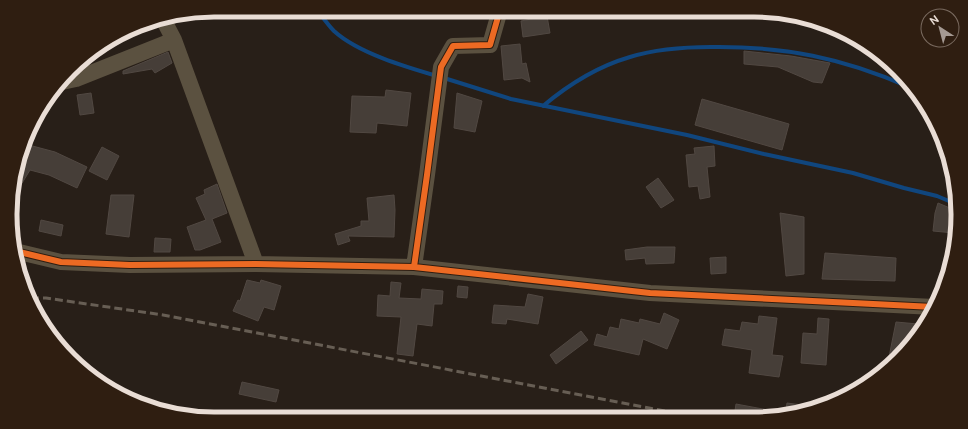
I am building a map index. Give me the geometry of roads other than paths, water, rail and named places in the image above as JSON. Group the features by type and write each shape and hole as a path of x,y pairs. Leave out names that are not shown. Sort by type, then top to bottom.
{"street":[{"path":"414,267 440,69 453,46 490,45 498,17"},
{"path":"166,23 174,40 256,264"},
{"path":"70,80 174,40"},
{"path":"21,252 61,262 130,265 256,264 414,267 650,294 928,307"}],"waterway":[{"path":"322,17 334,31 344,39 369,53 437,76"},
{"path":"543,106 584,77 618,61 650,52 691,47 738,47 813,56 860,68 902,84"},
{"path":"444,78 511,99 687,135 764,154 853,173 937,196 951,202"}],"railway":[{"path":"35,298 46,298 163,315 670,412"}]}
